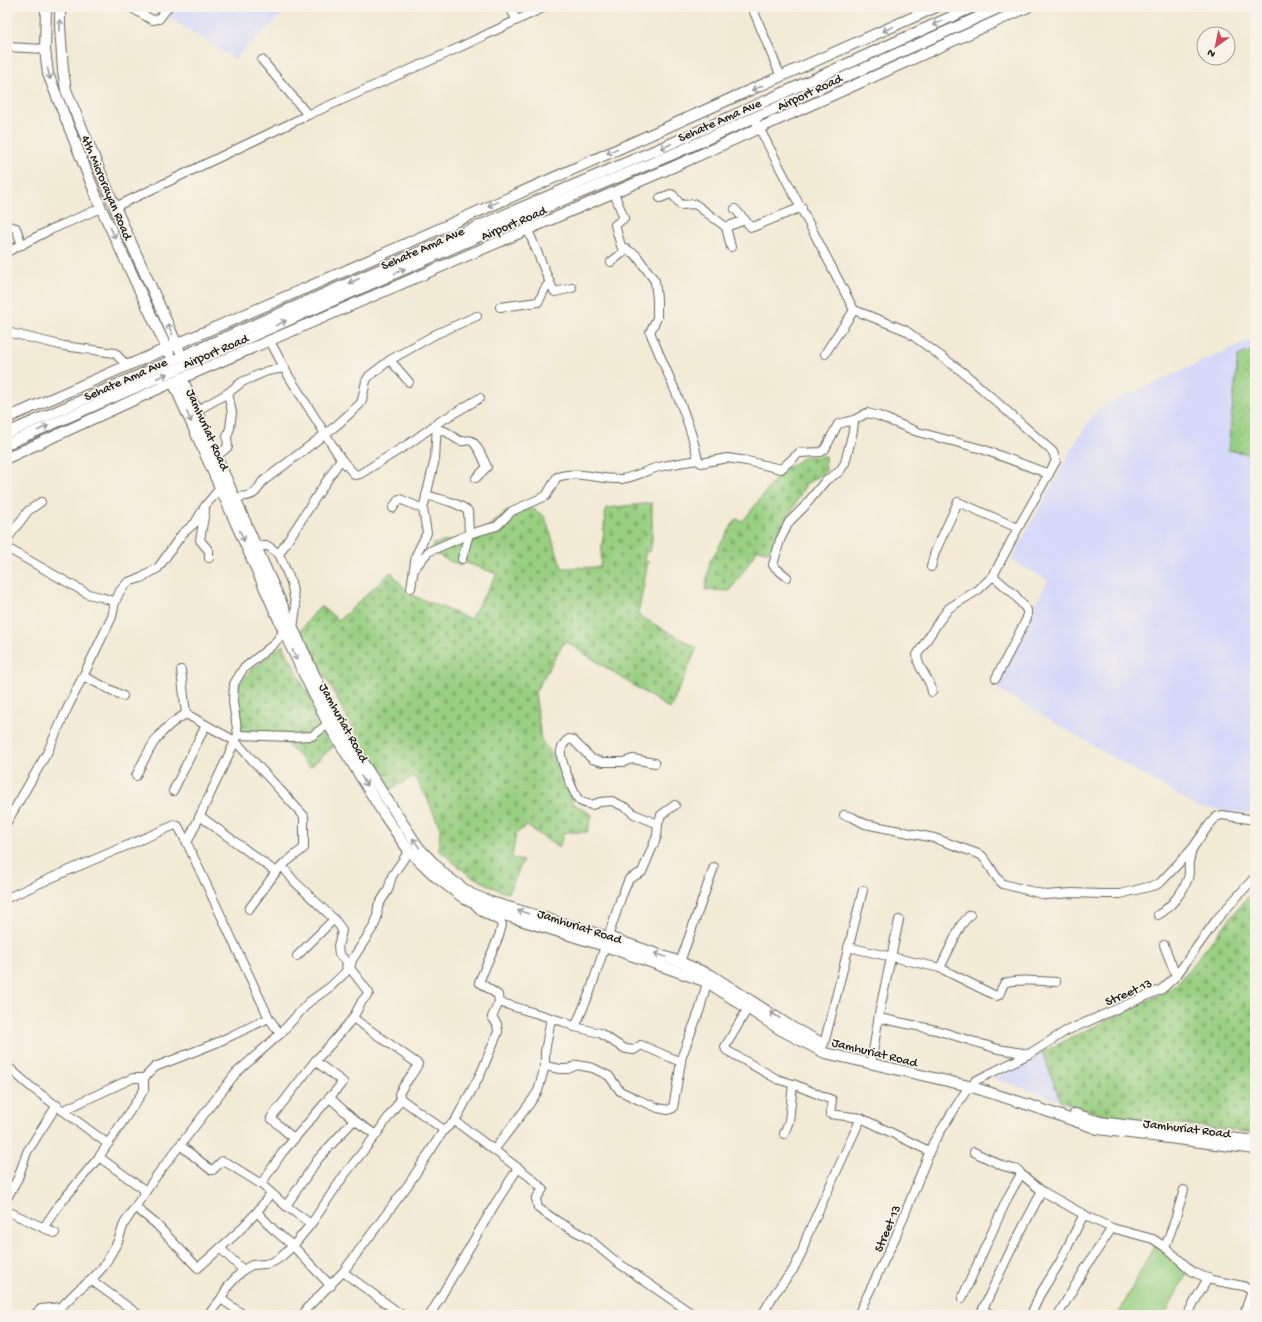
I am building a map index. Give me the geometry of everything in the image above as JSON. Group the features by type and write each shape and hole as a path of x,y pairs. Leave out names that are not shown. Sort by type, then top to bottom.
{"main road":[{"name":"4th Microrayan Road","path":"46,7 45,49 48,74 101,208 172,346"},
{"name":"4th Microrayan Road","path":"60,7 63,70 66,90 179,363"},
{"name":"Airport Road","path":"7,418 781,77 936,7"},
{"name":"Airport Road","path":"7,433 179,363 512,212 670,144 973,7"},
{"name":"Sehate Ama Ave","path":"7,444 179,363 671,155 1001,7"},
{"name":"Airport Road","path":"7,458 178,380 614,193 1028,7"},
{"path":"73,139 84,133"},
{"name":"Jamhuriat Road","path":"178,380 196,411 257,546 288,628 328,724 385,816 409,851 436,877 465,899 488,910 680,962 711,975 793,1028 830,1048 873,1061"},
{"name":"Jamhuriat Road","path":"178,380 221,487 288,628 336,722 419,848 445,875 471,894 606,942 707,982 781,1030 825,1053 873,1061 972,1084 1100,1122 1255,1141"},
{"name":"Jamhuriat Road","path":"972,1084 1098,1129 1255,1149"}],"street":[{"path":"130,7 152,20 158,20 168,7"},
{"path":"509,7 518,20"},
{"path":"115,207 308,115 443,55 545,7"},
{"path":"752,7 781,77"},
{"path":"7,47 45,49"},
{"path":"262,60 308,115"},
{"path":"754,118 802,207 854,310 905,330 964,373 1053,452 1056,461 993,576 978,590 948,608 917,655 917,661 931,686 932,692"},
{"path":"614,193 624,218 615,225 621,246 636,255 655,282 657,318 650,332 684,412 698,460"},
{"path":"660,198 671,194 674,195 681,205 695,204 726,227 731,247"},
{"path":"735,209 751,227 753,227 802,207"},
{"path":"7,252 50,230 101,208"},
{"path":"726,227 745,220"},
{"path":"7,226 16,228 22,245"},
{"path":"528,230 554,291 572,288"},
{"path":"611,262 626,250"},
{"path":"500,307 538,302 546,285 550,283"},
{"path":"825,354 854,310"},
{"path":"234,498 254,494 262,482 337,425 360,404 366,381 369,376 390,360 436,334 477,316"},
{"path":"7,332 64,346 115,353 127,366"},
{"path":"270,341 284,368 341,459 355,475 436,427 439,422 480,398"},
{"path":"390,360 409,382"},
{"path":"196,411 228,393 242,382 267,371 284,368"},
{"path":"216,456 228,447 227,437 232,413 228,393"},
{"path":"414,569 428,552 469,534 497,526 512,511 546,496 557,477 566,474 583,474 622,479 658,467 698,460 701,463 727,458 781,469 800,453 821,452 825,449 838,424 854,420 866,413 879,416 918,432 982,449 1049,474"},
{"path":"787,577 773,565 780,540 789,522 804,507 826,480 839,472 845,463 853,431 854,420"},
{"path":"436,427 461,441 470,440 479,450 487,467 476,478"},
{"path":"411,588 416,555 427,533 423,509 435,459 436,427"},
{"path":"279,554 341,459"},
{"path":"7,822 47,754 82,676 112,617 115,602 120,591 128,582 141,578 158,568 182,534 195,523 205,506 221,487"},
{"path":"426,495 461,506 468,511 469,534 462,559"},
{"path":"393,508 400,499 423,509"},
{"path":"7,539 28,511 41,502"},
{"path":"930,567 935,552 958,502 1018,528"},
{"path":"205,506 200,540 209,551 209,558"},
{"path":"187,843 237,738 233,702 234,684 243,670 274,644 288,628 296,607 291,582 279,554 268,546 257,546"},
{"path":"7,548 88,594 115,602"},
{"path":"993,576 1014,594 1028,613 1027,618 996,678"},
{"path":"181,670 186,714"},
{"path":"82,676 124,696"},
{"path":"186,714 206,725 237,738 312,736 328,724"},
{"path":"136,776 148,750 160,733 174,720 186,714"},
{"path":"173,792 206,725"},
{"path":"237,738 304,816 304,848 285,863 249,909"},
{"path":"655,763 633,760 623,762 603,762 592,759 573,740 569,739 566,741 561,750 563,763 574,794 581,801 592,805 600,802 612,801 627,808 634,814 658,824"},
{"path":"575,1027 590,992 621,898 630,879 642,872 657,836 658,824 661,815 674,805"},
{"path":"844,815 866,824 934,838 981,855 986,860 998,880 1003,884 1046,895 1072,893 1120,894 1156,884 1161,882 1192,849 1209,825 1216,818 1222,815 1255,820"},
{"path":"200,816 294,881 334,919 342,931 338,946 339,954 347,962 348,970 368,993 353,1018 315,1061 271,1118 294,1139"},
{"path":"7,898 175,825 178,826 269,1018 280,1034"},
{"path":"1158,915 1166,910 1174,901 1188,878 1192,849"},
{"path":"34,1315 41,1309 61,1307 104,1266 112,1252 124,1224 135,1207 180,1145 236,1073 280,1034 309,1002 330,987 348,970 352,960 374,926 377,918 378,906 388,890 392,876 409,851"},
{"path":"680,962 714,867"},
{"name":"Street 13","path":"858,1315 896,1236 933,1143 972,1084 1029,1054 1066,1031 1162,989 1176,976 1216,919 1255,877"},
{"path":"824,1044 863,890"},
{"path":"303,1315 343,1272 408,1184 444,1130 456,1121 481,1073 498,1032 497,1024 492,1017 499,1002 498,995 479,982 499,936 502,925 501,922 482,912 474,903"},
{"path":"940,968 961,925 970,915"},
{"path":"297,956 334,919"},
{"path":"873,1061 879,1018 899,920"},
{"path":"1164,945 1176,976"},
{"path":"848,947 940,968 996,996 999,995 1005,983 1022,980 1056,982"},
{"path":"545,1066 560,1069 568,1069 577,1065 593,1068 609,1076 620,1091 658,1108 668,1110 673,1108 682,1056 700,1009 707,982"},
{"path":"499,1002 564,1022 575,1027 600,1033 626,1049 634,1050 641,1045 681,1062"},
{"path":"748,1008 725,1047 726,1050 778,1079 832,1100 830,1114 860,1118 930,1151"},
{"path":"43,1228 59,1204 99,1157 144,1090 144,1078 155,1067 216,1043 269,1018"},
{"path":"353,1018 418,1064 412,1076 401,1088 399,1094 401,1099 444,1130"},
{"path":"494,1150 538,1091 545,1066 545,1052 551,1018"},
{"path":"879,1018 936,1030 998,1049 1029,1054"},
{"path":"261,1184 282,1153 343,1082 315,1061"},
{"path":"7,1066 31,1087 108,1144"},
{"path":"7,1198 18,1178 21,1165 27,1152 60,1108 133,1078 144,1078"},
{"path":"784,1134 789,1121 793,1084"},
{"path":"329,1097 354,1120 376,1135"},
{"path":"208,1315 229,1286 243,1270 252,1265 273,1262 293,1246 311,1224 345,1174 376,1135 401,1099"},
{"path":"762,1315 775,1293 793,1270 802,1252 807,1236 860,1118"},
{"path":"286,1206 318,1159 354,1120"},
{"path":"456,1121 543,1189 536,1199 538,1208 560,1223 588,1238 614,1260 694,1315"},
{"path":"180,1145 211,1170 213,1170 222,1161 229,1164 261,1184 286,1206 311,1224"},
{"path":"974,1152 1003,1166 1018,1170 1042,1191 1112,1228 1153,1239 1165,1247 1193,1272 1208,1278 1243,1286 1254,1291 1244,1315"},
{"path":"99,1157 146,1191"},
{"path":"430,1315 491,1210 518,1168"},
{"path":"962,1298 1008,1197 1021,1174"},
{"path":"1165,1247 1184,1190"},
{"path":"993,1315 982,1313 1018,1235 1042,1191"},
{"path":"135,1207 156,1224 198,1268 237,1233 257,1212 271,1193"},
{"path":"7,1211 55,1233"},
{"path":"257,1212 274,1230 293,1246 331,1286"},
{"path":"1030,1315 1039,1296 1060,1262 1084,1214"},
{"path":"1058,1315 1086,1267 1112,1228"},
{"path":"220,1248 243,1270"},
{"path":"343,1272 402,1315"},
{"path":"1187,1315 1208,1278"},
{"path":"91,1280 139,1315"},
{"path":"221,1299 244,1315"}],"shaded area":[{"path":"174,7 290,7 234,59 168,17"},
{"path":"1255,338 1255,814 1198,807 994,687 1048,580 1011,560 1074,445 1097,409"},
{"path":"1042,1052 1061,1101 993,1078"}],"green space":[{"path":"1255,349 1255,455 1228,450 1238,356"},
{"path":"825,456 826,471 806,484 769,552 758,549 730,591 705,590 710,561 736,519 743,521 781,472 804,457"},
{"path":"652,503 652,540 650,551 646,552 644,560 648,562 638,615 697,648 670,709 565,641 535,692 541,740 575,783 572,803 592,815 587,832 564,832 559,848 527,826 516,833 512,858 523,861 508,893 503,892 469,875 439,850 440,828 426,796 414,776 389,790 352,727 301,630 320,606 339,620 391,572 409,594 470,619 497,574 464,562 460,566 431,552 433,544 478,535 507,511 534,509 545,517 562,568 600,567 606,508"},
{"path":"283,645 334,746 310,767 282,740 239,734 236,688 251,670"},
{"path":"1255,889 1255,1133 1104,1115 1061,1101 1042,1052 1159,995 1176,985"},
{"path":"1154,1245 1171,1255 1187,1273 1165,1315 1118,1315"}]}
